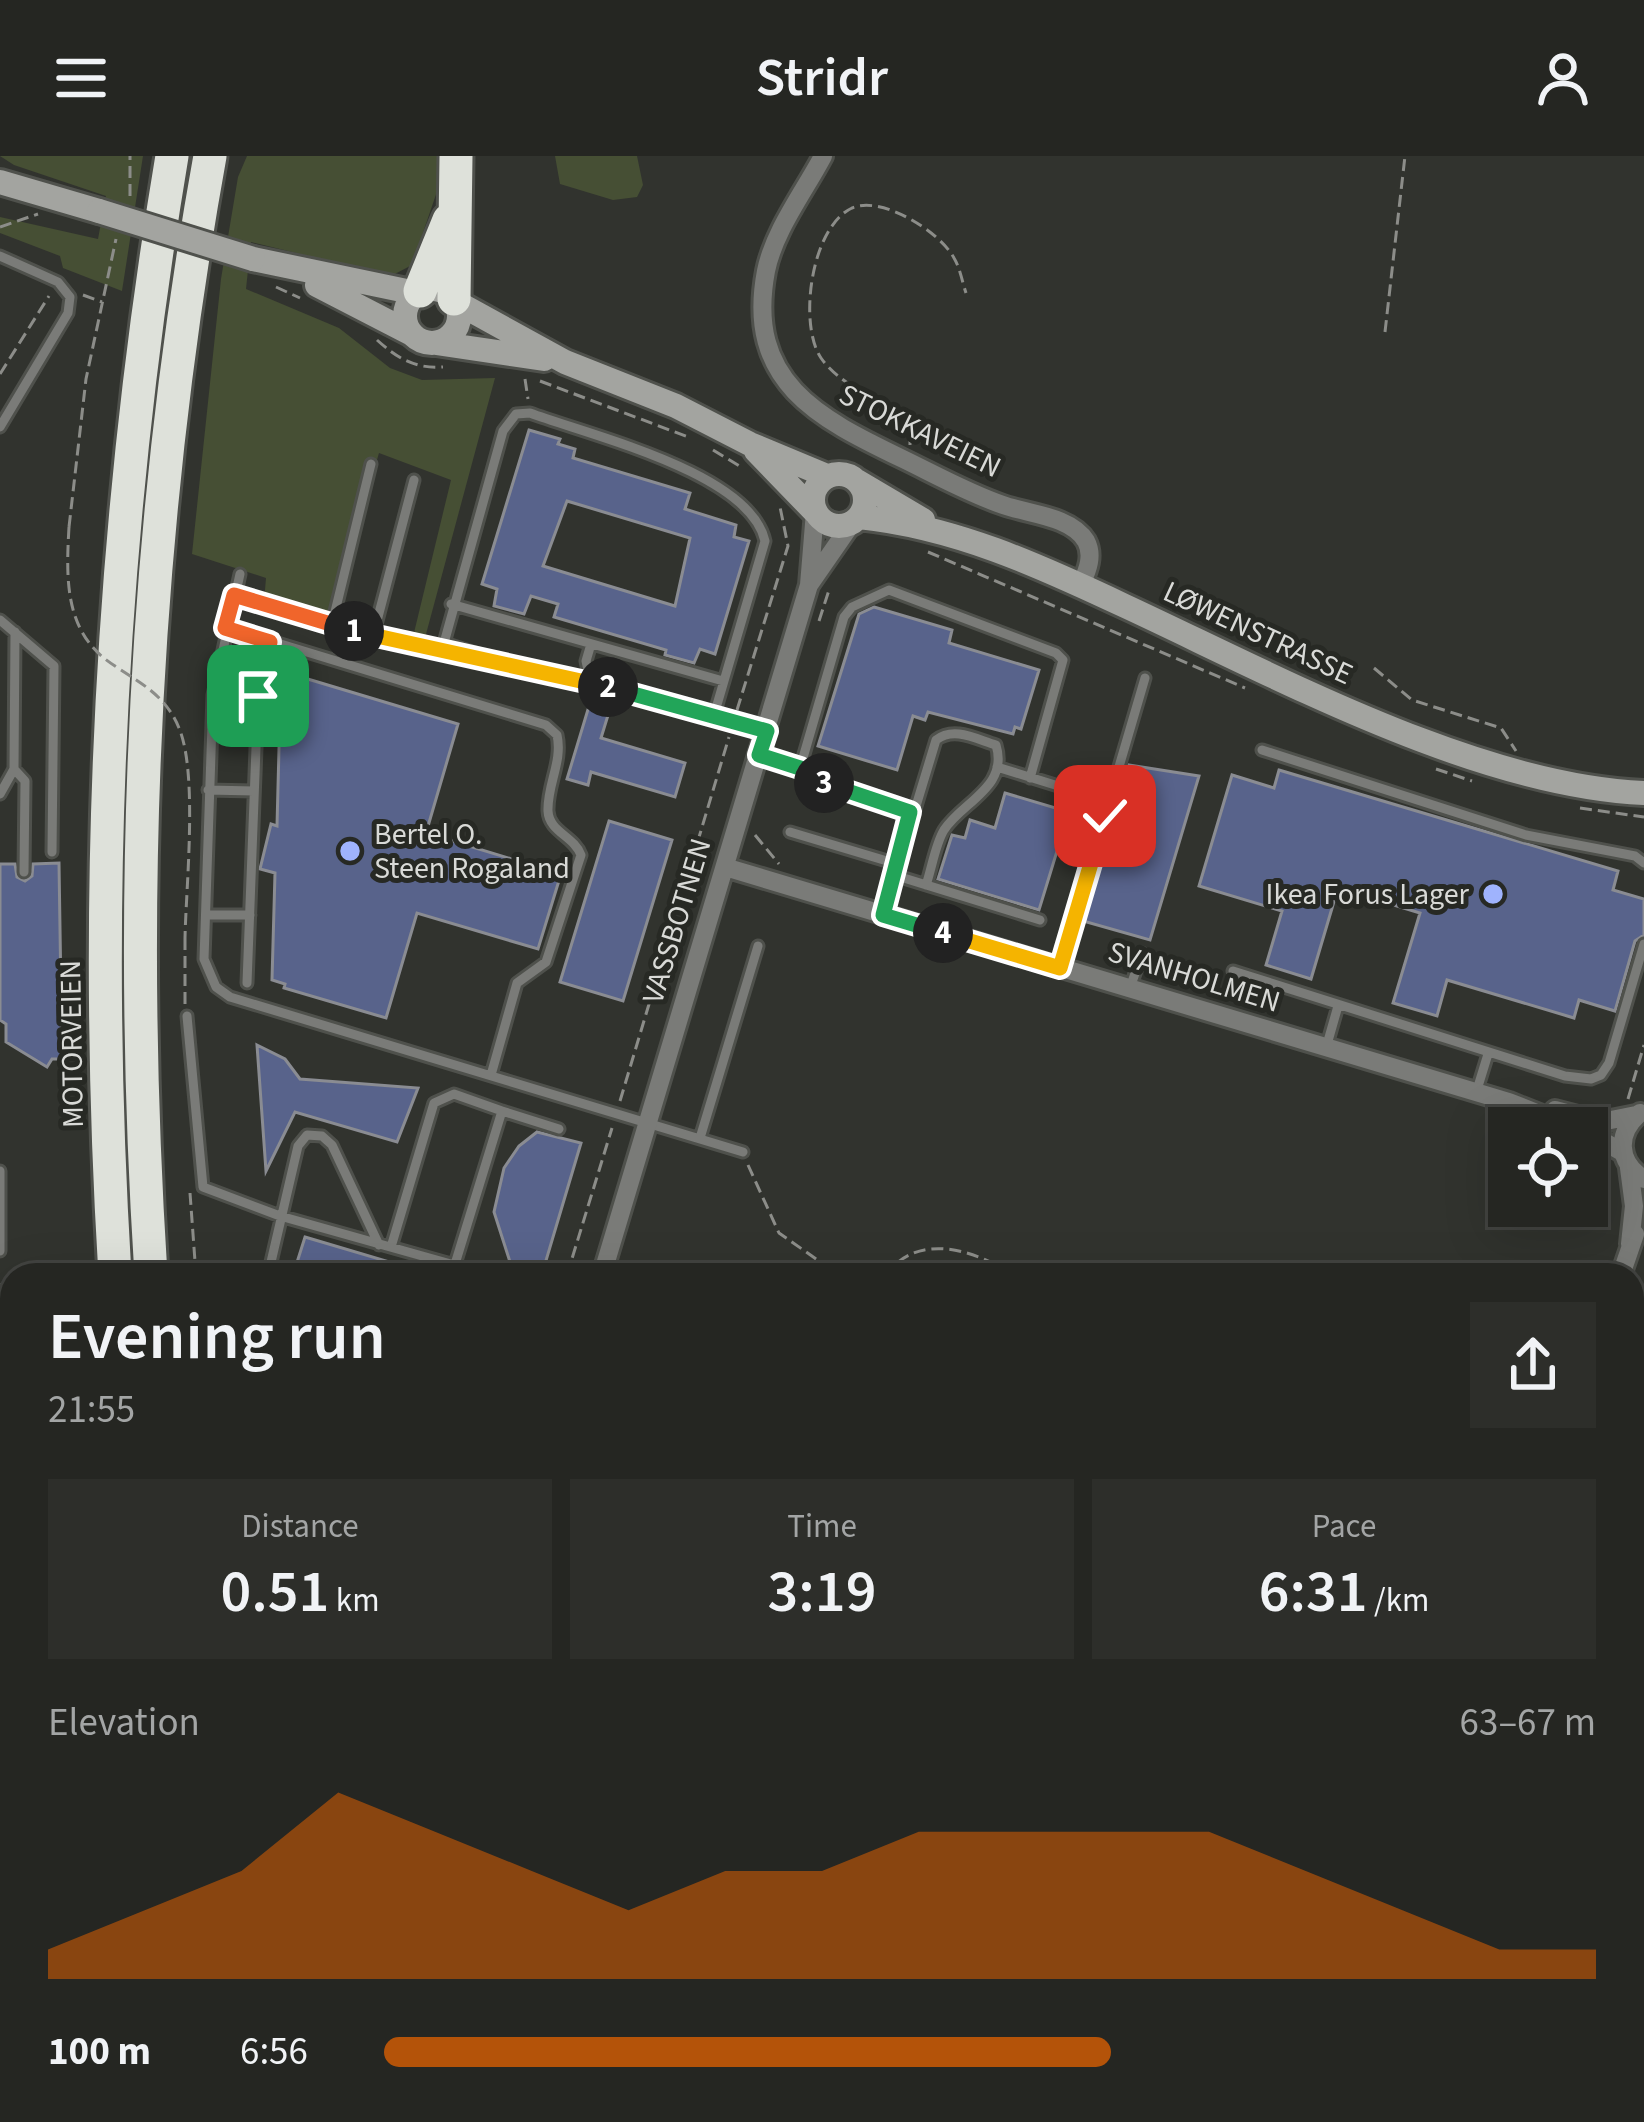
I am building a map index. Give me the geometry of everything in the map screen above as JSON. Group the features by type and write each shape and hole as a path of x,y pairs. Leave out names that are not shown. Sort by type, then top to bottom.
{"highway":[{"path":"151,1263 140,957 145,718 165,464 210,156"},
{"path":"202,198 224,156"},
{"path":"455,301 456,156"},
{"name":"MOTORVEIEN","path":"115,1263 107,1061 108,812 124,512 169,162"},
{"path":"418,292 455,207"}],"main road":[{"path":"5,181 358,304 436,343 565,362"},
{"path":"262,268 418,292 435,288 565,362 676,406 750,445 827,476 848,475 857,481 865,499 855,520 827,524 750,445"},
{"path":"412,334 405,313 418,292"},
{"path":"436,343 457,328 455,301"},
{"path":"815,512 813,491 827,476"},
{"name":"LØWENSTRASSE","path":"857,481 935,527 1081,585 1372,718 1516,768 1607,791 1644,793"},
{"name":"LØWENSTRASSE","path":"855,520 935,527"},
{"name":"LØWENSTRASSE","path":"1561,779 1644,776"}],"street":[{"name":"STOKKAVEIEN","path":"823,156 767,267 763,301 769,344 784,383 830,423 989,500 1071,527 1088,545 1090,561 1081,585"},
{"name":"VASSBOTNEN","path":"606,1263 808,585 815,512"},
{"name":"VASSBOTNEN","path":"808,585 855,520"},
{"name":"SVANHOLMEN","path":"725,867 1509,1102 1600,1122 1638,1110"},
{"name":"SVANHOLMEN","path":"1509,1102 1522,1107"},
{"path":"1624,1263 1634,1206 1627,1125 1638,1110"},
{"path":"1608,1148 1632,1166"},
{"path":"1630,1244 1644,1217"}],"lane":[{"path":"0,256 58,282 70,296 68,313 5,408 0,427"},
{"path":"451,649 442,638 503,430 516,414 530,413 705,477 755,515 765,542 714,716"},
{"path":"332,624 371,464"},
{"path":"373,636 414,480"},
{"path":"240,574 215,673 208,790 205,959 209,976 230,997 743,1152"},
{"path":"800,768 844,617 852,608 889,590 1063,660 1030,778"},
{"path":"234,595 373,636 429,649 451,649 767,731"},
{"path":"452,604 723,681"},
{"path":"0,620 54,666 52,852"},
{"path":"225,628 546,725 557,735 548,814 555,829 576,842 581,855 546,962 517,983 491,1076"},
{"path":"0,794 14,769 15,632"},
{"path":"247,983 258,696 270,642"},
{"path":"591,644 586,661 591,684"},
{"path":"1060,968 1145,678"},
{"path":"883,915 910,812 936,740 945,733 996,745 997,767 984,794 944,830 926,885"},
{"path":"1262,750 1526,835 1634,856 1644,862"},
{"path":"759,755 800,768 815,780 910,812"},
{"path":"997,767 1068,789"},
{"path":"14,769 25,781 24,872"},
{"path":"25,781 54,783"},
{"path":"208,790 254,791"},
{"path":"790,832 926,885 1040,920"},
{"path":"207,915 250,915"},
{"path":"1233,971 1565,1076 1601,1075 1609,1063 1644,944"},
{"path":"700,1138 758,946"},
{"path":"1130,988 1142,953"},
{"path":"1326,1048 1338,1006"},
{"path":"187,1016 203,1186 280,1216 450,1263 502,1111"},
{"path":"1476,1093 1488,1054"},
{"path":"385,1246 434,1103 454,1094 560,1129"},
{"path":"272,1263 298,1146 307,1135 322,1136 332,1145 385,1246"},
{"path":"0,1171 0,1251"}],"path":[{"path":"1385,332 1406,156"},
{"path":"903,459 910,446 910,425 834,372 813,344 808,318 814,267 840,218 854,207 869,206 915,224 945,244 956,260 966,292"},
{"path":"0,227 40,213"},
{"path":"262,268 307,301"},
{"path":"0,374 58,282"},
{"path":"102,302 78,430 67,590 78,627 102,657 154,691 182,736 187,767 185,938"},
{"path":"377,341 397,358 425,368 454,366"},
{"path":"530,413 524,376 697,441 756,476 733,494"},
{"path":"571,1263 788,545 779,504"},
{"path":"921,549 1260,695"},
{"path":"1374,668 1412,700 1508,732 1516,750 1516,768"},
{"path":"1430,767 1452,776"},
{"path":"1638,1110 1644,1045"},
{"path":"743,1152 779,1234 821,1263"},
{"path":"898,1263 906,1255 932,1248 989,1263"}],"green space":[{"path":"0,156 143,156 122,291 63,268 60,256 0,233 0,217 98,239 106,196"},
{"path":"247,156 443,156 446,165 412,265 391,276 251,242 246,289 339,328 390,368 422,380 495,378 422,649 412,641 451,480 379,453 326,632 263,614 266,578 192,554 221,279 238,177"},
{"path":"555,156 637,156 643,185 637,197 613,200 560,184"}],"building":[{"path":"529,430 560,439 558,444 575,449 573,458 690,493 685,509 736,525 734,537 749,541 715,654 700,649 694,663 665,655 666,650 554,617 558,604 531,596 524,614 494,606 497,589 482,584","holes":["567,501 690,538 675,606 543,566"]},
{"path":"874,607 952,630 949,643 1039,670 1021,729 1015,727 1013,734 928,712 925,720 913,716 897,770 818,746 859,614"},
{"path":"281,671 458,724 426,833 561,874 538,949 417,913 386,1018 284,988 285,984 272,980 275,873 260,869 271,824 277,826"},
{"path":"589,706 609,712 601,738 685,763 675,797 591,772 588,785 567,779"},
{"path":"1129,765 1199,776 1150,940 1083,921"},
{"name":"Ikea Forus Lager","path":"1279,770 1618,871 1613,890 1644,899 1644,935 1635,941 1615,1011 1579,1000 1574,1018 1447,980 1437,1016 1393,1003 1420,913 1338,888 1311,979 1266,965 1282,911 1199,886 1232,775 1274,788"},
{"path":"1005,793 1069,812 1039,910 938,879 952,835 965,838 970,820 995,828"},
{"path":"609,821 672,840 623,1001 560,982"},
{"path":"59,863 62,1059 52,1059 47,1067 6,1042 6,1024 0,1020 0,864 15,864 17,877 25,881 32,876 33,864"},
{"path":"257,1045 285,1059 300,1079 418,1088 397,1142 295,1112 266,1171"},
{"path":"537,1132 581,1143 545,1263 510,1263 494,1212 504,1168 519,1146"},
{"path":"305,1237 393,1263 297,1263"}],"place":[{"name":"Bertel O. Steen Rogaland","path":"350,851"},
{"name":"Ikea Forus Lager","path":"1493,894"}],"route":[{"path":"258,696 270,642 225,628 234,595 373,636 429,649 451,649 541,674 616,688 767,731 759,755 800,768 815,780 910,812 883,915 1060,968 1105,816"}]}
